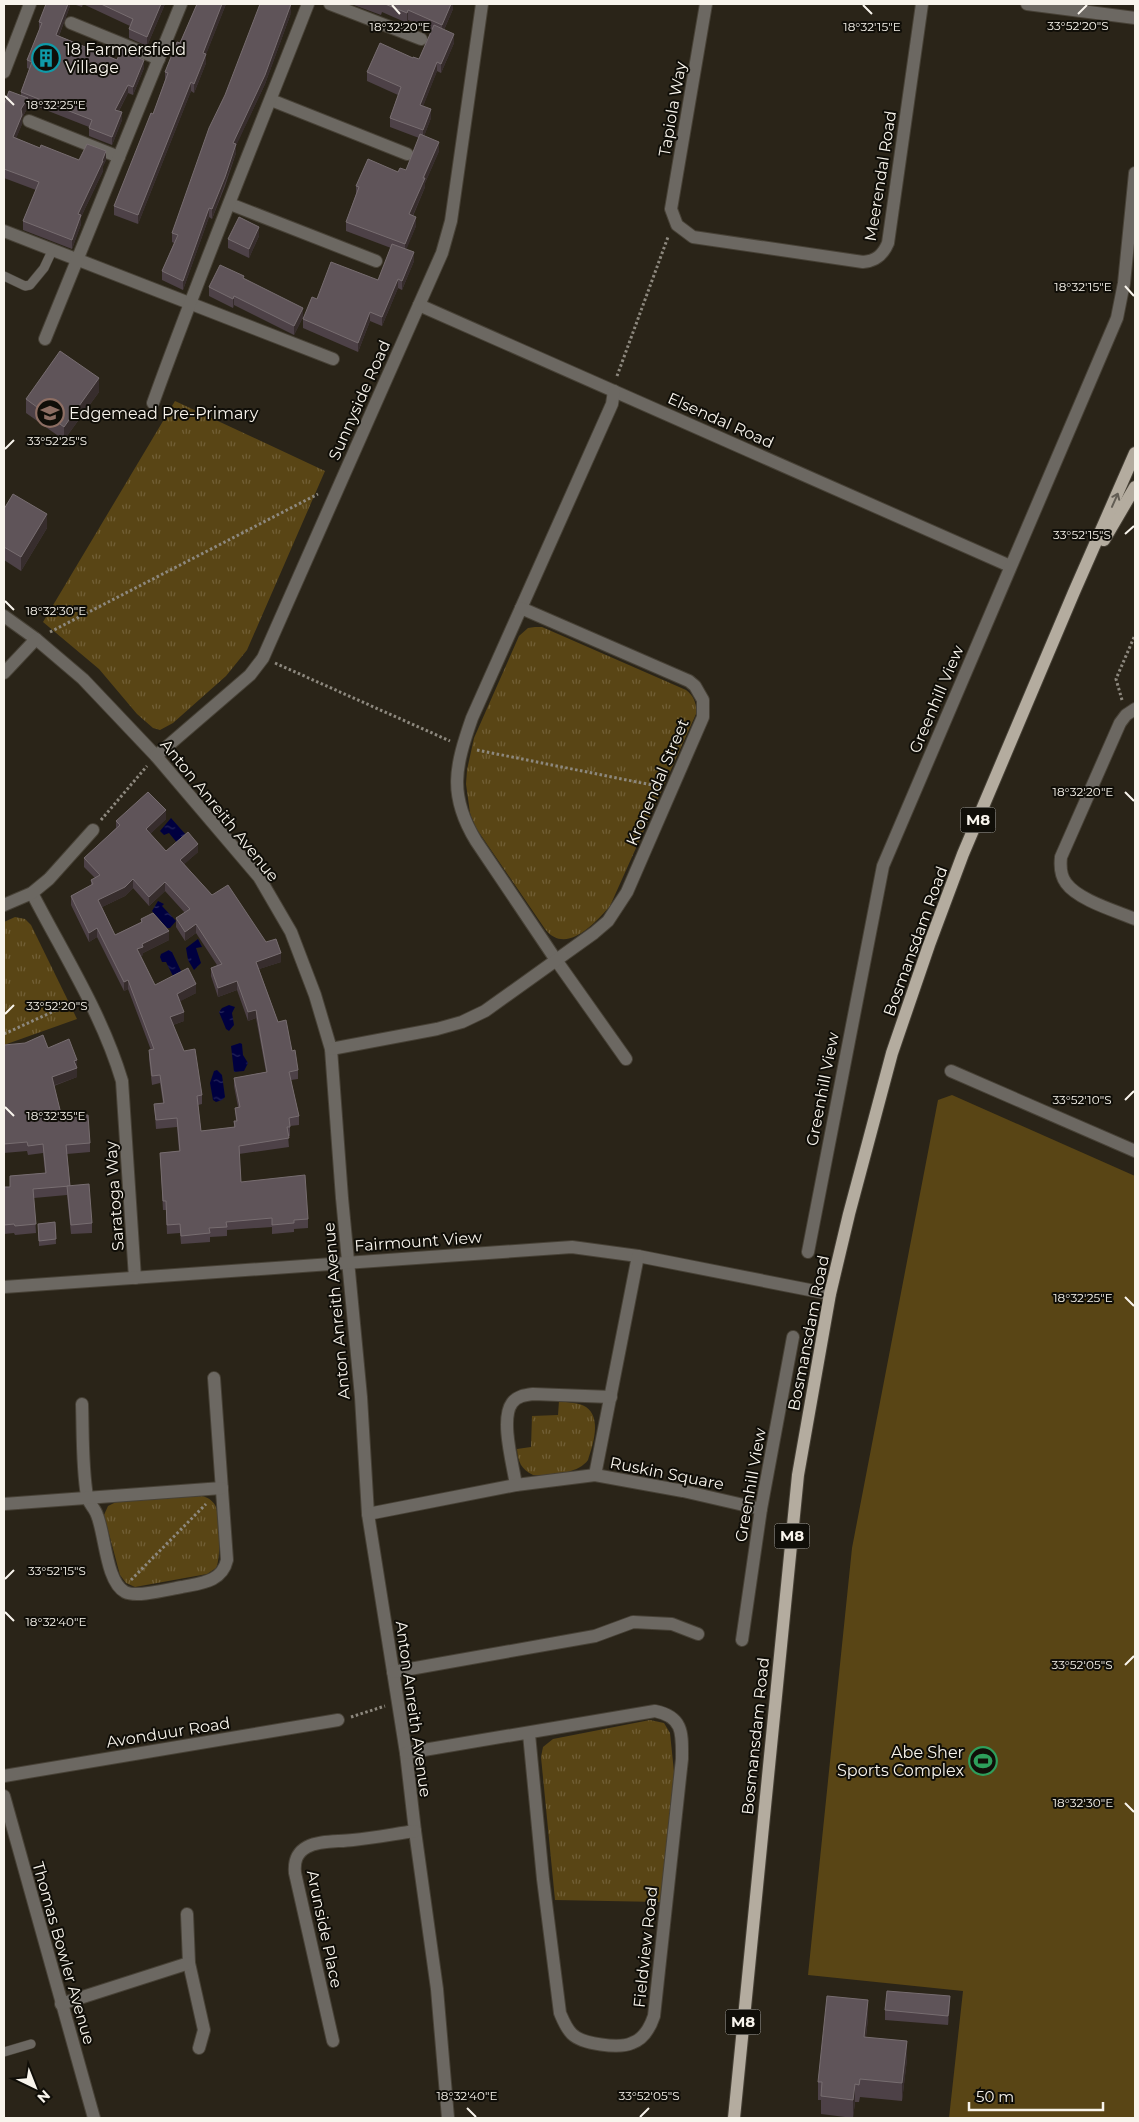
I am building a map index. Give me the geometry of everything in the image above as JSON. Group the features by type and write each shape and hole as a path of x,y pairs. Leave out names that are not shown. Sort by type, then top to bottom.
{"main road":[{"name":"Bosmansdam Road","path":"734,2118 798,1475 830,1294 892,1053 929,945 964,854 1074,592 1135,453"},
{"name":"Bosmansdam Road","path":"1074,592 1135,487"}],"street":[{"path":"4,72 30,4"},
{"path":"45,339 181,4"},
{"path":"153,403 189,303 308,4"},
{"path":"330,4 420,39"},
{"name":"Sunnyside Road","path":"156,756 250,675 263,658 442,253 451,222 482,4"},
{"name":"Tapiola Way","path":"674,220 671,209 706,4"},
{"name":"Meerendal Road","path":"674,220 681,230 693,237 862,262 875,260 880,256 888,243 922,4"},
{"path":"1027,4 1135,18"},
{"path":"71,23 159,58"},
{"path":"271,100 407,154"},
{"path":"29,121 119,157"},
{"name":"Greenhill View","path":"808,1252 883,866 1117,318 1124,284 1135,173"},
{"path":"230,204 376,261"},
{"path":"4,231 333,359"},
{"name":"Elsendal Road","path":"419,305 1010,566"},
{"path":"614,391 612,404 472,718 462,747 457,781 458,802 464,822 556,960 626,1059"},
{"name":"Kronendal Street","path":"331,1049 437,1029 462,1022 485,1011 594,933 608,921 627,892 672,789 703,717 703,700 695,686 689,681 521,608"},
{"name":"Anton Anreith Avenue","path":"4,616 36,639 83,678 156,756 259,877 291,932 315,995 331,1049 361,1397 368,1514 406,1754 437,1989 448,2118"},
{"path":"4,673 36,639"},
{"path":"1131,712 1120,724 1061,857 1060,866 1065,882 1079,894 1135,919"},
{"path":"4,906 32,893 49,879 93,830"},
{"name":"Saratoga Way","path":"32,893 102,1024 114,1052 122,1081 135,1278"},
{"path":"951,1071 1135,1151"},
{"name":"Fairmount View","path":"4,1287 572,1247 638,1256 830,1294"},
{"name":"Ruskin Square","path":"595,1475 638,1256"},
{"name":"Greenhill View","path":"742,1640 761,1509 793,1337"},
{"path":"82,1404 87,1498 97,1514 112,1574 121,1589 130,1594 146,1593 209,1581 222,1572 227,1560 214,1378"},
{"path":"516,1485 507,1425 507,1414 512,1402 524,1395 533,1394 611,1397"},
{"name":"Ruskin Square","path":"368,1514 516,1485 595,1475 761,1509"},
{"path":"4,1504 222,1488"},
{"path":"394,1672 595,1636 633,1622 672,1624 698,1634"},
{"name":"Fieldview Road","path":"406,1754 655,1711 671,1716 680,1728 682,1759 654,2016 647,2032 633,2043 626,2045 595,2044 578,2038 567,2028 560,2013 529,1734"},
{"name":"Avonduur Road","path":"4,1776 338,1720"},
{"name":"Thomas Bowler Avenue","path":"4,1797 94,2118"},
{"name":"Arunside Place","path":"333,2041 294,1864 298,1855 316,1843 352,1841 415,1831"},
{"path":"187,1914 190,1963 204,2030 199,2048"},
{"path":"61,2004 190,1963"}],"lane":[{"path":"4,276 25,286 30,285 44,268 52,251"},
{"path":"4,2052 31,2044"}],"path":[{"path":"614,391 615,381 674,220"},
{"path":"36,639 340,483"},
{"path":"1131,712 1116,679 1135,635"},
{"path":"263,658 462,747 672,789"},
{"path":"93,830 156,756"},
{"path":"4,1034 87,996"},
{"path":"121,1589 222,1488"},
{"path":"338,1720 398,1703"}],"green space":[{"path":"175,401 325,471 247,650 226,676 173,723 160,730 153,728 137,714 99,669 43,622"},
{"path":"542,627 686,690 693,698 696,707 696,714 610,906 580,934 562,939 553,936 545,929 476,828 470,813 466,784 474,738 519,636 528,628"},
{"path":"15,917 25,919 31,925 77,1019 4,1045 4,922"},
{"name":"Abe Sher Sports Complex","path":"952,1095 1135,1176 1135,2118 949,2118 963,1991 808,1975 852,1548 938,1100"},
{"path":"559,1401 580,1404 591,1412 594,1418 595,1432 588,1460 583,1465 570,1471 547,1475 533,1475 521,1465 517,1449 531,1447 532,1416 558,1415"},
{"path":"202,1496 208,1498 217,1510 219,1546 216,1568 207,1574 135,1587 126,1583 120,1575 104,1515 108,1506 118,1501"},
{"path":"650,1720 664,1723 670,1733 674,1772 661,1902 555,1900 541,1757 543,1747 553,1739"}],"water":[{"path":"171,818 187,836 178,844 169,833 164,835 160,831"},
{"path":"158,901 164,904 162,906 176,921 170,928 167,928 152,911"},
{"path":"198,939 202,947 196,948 201,963 194,970 188,960 186,948"},
{"path":"169,950 172,952 181,971 181,973 173,976 166,962 162,962 160,957 161,954"},
{"path":"229,1005 235,1007 232,1013 234,1025 229,1031 226,1029 219,1012 222,1008"},
{"path":"242,1044 243,1055 248,1063 244,1071 234,1072 231,1046"},
{"path":"217,1070 222,1075 225,1097 216,1102 213,1100 210,1083 214,1071"}],"building":[{"path":"46,4 68,4 56,35 117,60 123,45 141,52 139,58 144,60 133,87 128,85 115,110 122,112 112,137 89,128 92,120 21,92 32,62 27,60 42,23 39,22"},
{"path":"101,4 161,4 147,37 129,29 133,19"},
{"path":"197,4 222,4 203,53 206,54 194,84 191,82 138,215 114,206 151,113 153,114 168,73 165,72 177,42 180,43"},
{"path":"260,4 291,4 265,75 233,143 236,144 225,177 212,209 209,208 183,281 162,271 178,235 172,233 209,128 225,95"},
{"path":"385,4 451,4 442,25 408,10 407,13"},
{"path":"434,25 454,34 441,64 437,62 420,105 431,109 423,130 390,118 401,87 367,72 380,43 419,59"},
{"path":"9,91 28,98 21,109 22,115 13,137 40,148 41,145 79,160 87,144 106,151 78,214 81,215 72,240 23,221 39,182 4,169 4,105"},
{"path":"420,134 439,142 409,214 416,217 405,244 346,222 359,187 356,186 368,159 398,172 400,168 406,170"},
{"path":"239,217 259,227 249,249 228,239"},
{"path":"392,244 414,252 402,281 398,279 382,317 370,312 358,343 303,319 312,297 317,299 331,262 378,280"},
{"path":"220,265 303,308 294,326 234,296 233,299 209,287"},
{"path":"60,351 99,378 64,427 26,399"},
{"path":"13,494 47,514 21,557 4,547 4,509"},
{"path":"148,792 166,810 146,829 166,851 188,832 198,844 180,860 212,895 228,885 266,942 276,939 281,953 256,962 278,1022 286,1020 292,1051 295,1050 298,1070 289,1072 299,1116 289,1118 290,1127 287,1127 289,1138 239,1146 241,1182 305,1175 308,1219 294,1220 294,1223 272,1225 272,1218 226,1222 227,1227 209,1228 210,1233 181,1236 180,1224 167,1225 166,1201 163,1201 160,1153 180,1151 177,1118 156,1120 154,1104 164,1103 160,1075 152,1076 149,1050 154,1049 128,980 124,982 97,928 89,933 71,896 93,884 91,880 100,875 84,858 120,825 116,821","holes":["133,879 149,897 165,882 190,909 176,918 185,932 196,924 222,964 211,968 218,988 237,981 248,1012 256,1010 267,1072 234,1078 240,1107 235,1108 237,1121 234,1121 235,1127 201,1131 197,1096 202,1095 195,1049 184,1051 170,1017 184,1012 177,994 196,984 188,968 155,985 137,949 143,947 142,944 169,931 153,913 141,919 142,922 115,935 98,900 125,887"]},
{"path":"43,1035 48,1048 69,1039 77,1060 74,1061 77,1068 52,1077 62,1118 88,1115 90,1143 66,1145 70,1186 33,1189 36,1224 4,1225 4,1187 10,1187 10,1176 46,1173 43,1144 28,1146 27,1142 4,1144 4,1045 25,1043"},
{"path":"89,1184 92,1223 71,1225 67,1186"},
{"path":"55,1222 56,1239 39,1241 38,1224"},
{"path":"887,1991 950,1996 948,2016 885,2010"},
{"path":"827,1996 868,2000 864,2037 907,2041 902,2083 860,2079 859,2085 855,2084 853,2100 821,2096 822,2082 818,2082"}],"place":[{"name":"18 Farmersfield Village","path":"46,58"},
{"name":"Edgemead Pre-Primary","path":"50,413"},
{"name":"Abe Sher Sports Complex","path":"983,1761"}]}
